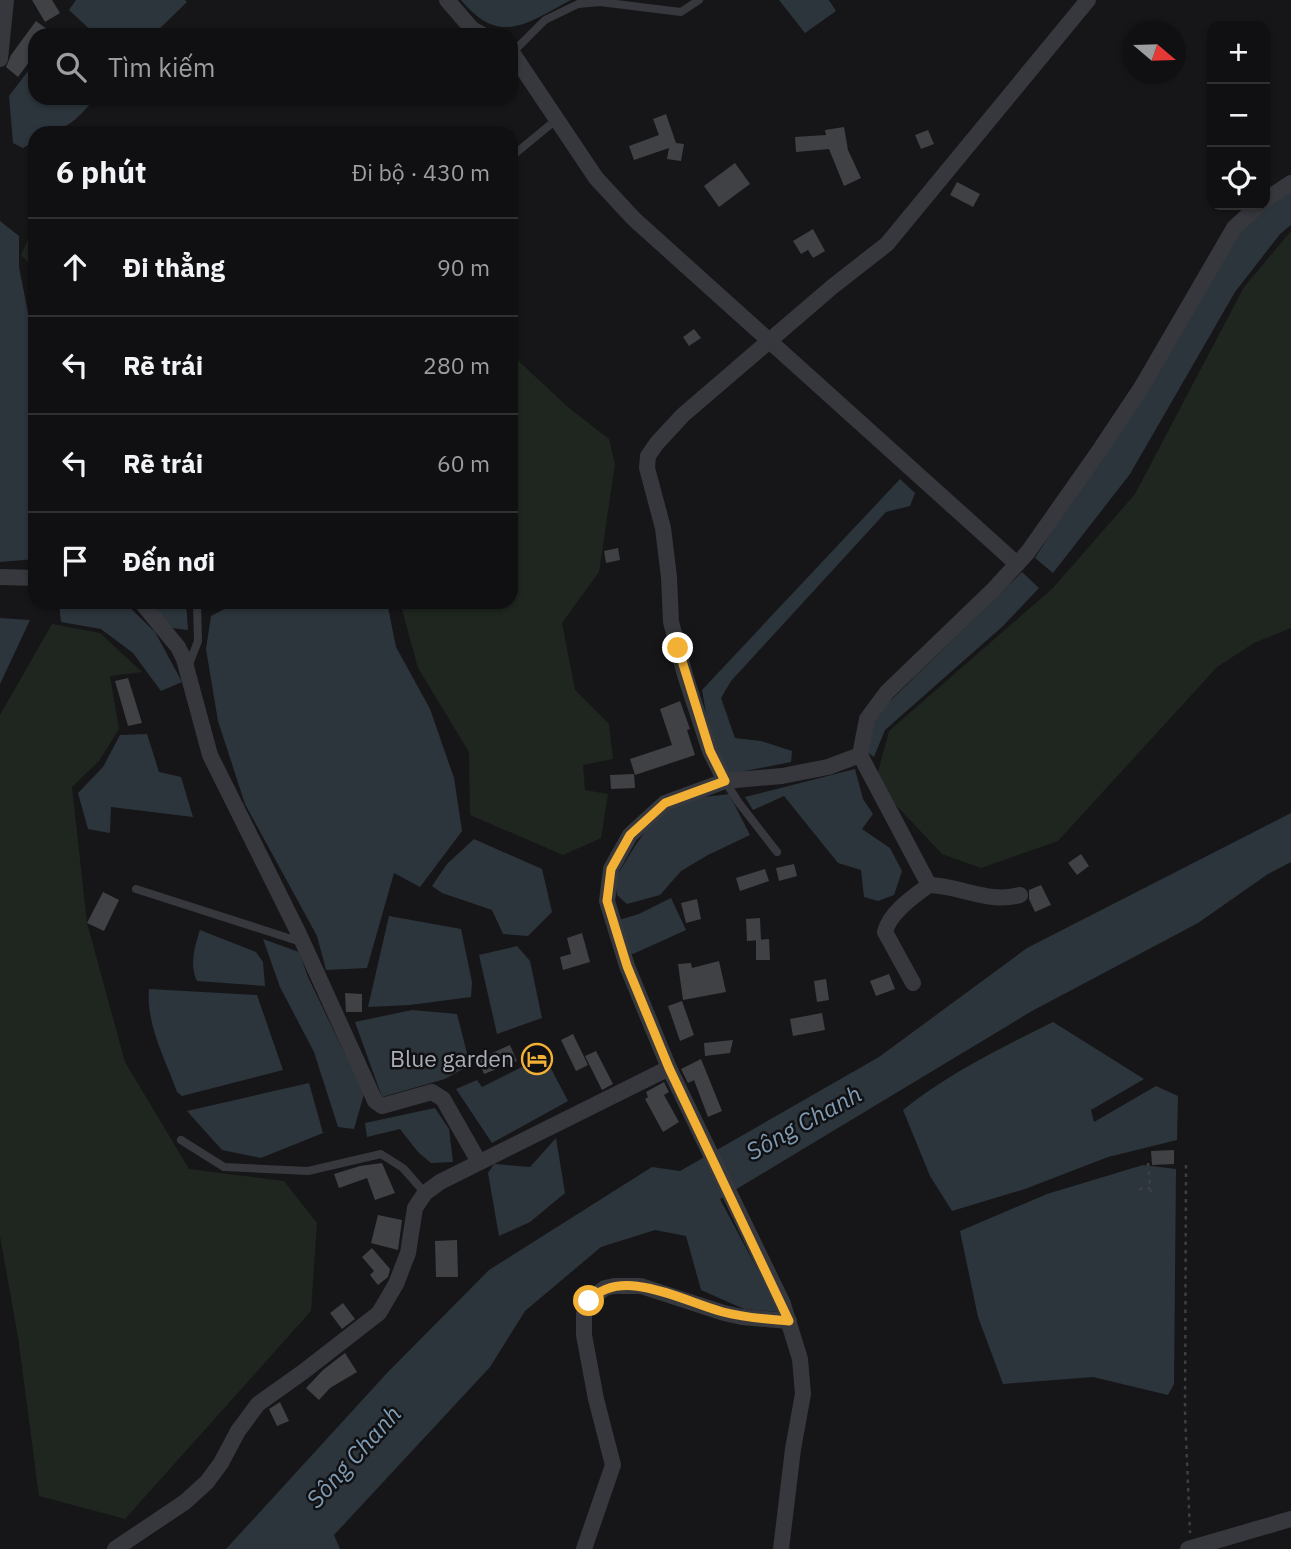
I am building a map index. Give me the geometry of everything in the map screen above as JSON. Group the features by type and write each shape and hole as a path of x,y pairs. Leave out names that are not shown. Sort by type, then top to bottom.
{"street":[{"path":"0,59 6,0"},
{"path":"447,0 471,28"},
{"path":"725,781 710,751 671,622 663,528 647,468 648,456 683,415 832,287 887,244 974,135 1088,0"},
{"path":"518,61 596,178 634,219 1017,564"},
{"path":"1270,198 1291,183"},
{"path":"929,885 860,755 867,719 887,692 1017,564 1141,388 1234,228 1254,210"},
{"path":"0,577 28,578"},
{"path":"147,609 178,648 187,669 210,755 304,943 374,1101 382,1106 432,1092 438,1094 479,1162"},
{"path":"781,1549 789,1475 803,1394 800,1359 789,1321 669,1068 627,966 607,901 611,869 630,835 665,803 725,781 782,776 828,767 860,755"},
{"path":"913,983 885,932 889,921 929,885 996,899 1020,895"},
{"path":"115,1549 185,1502 207,1482 238,1431 258,1405 379,1313 396,1284 408,1253 415,1208 425,1193 479,1162 669,1068"},
{"path":"584,1549 613,1465 596,1399 584,1335 584,1314 589,1301 604,1288 631,1285 724,1313 789,1321"},
{"path":"1189,1548 1291,1519"}],"lane":[{"path":"518,46 545,20 578,4 600,2 681,12 699,0"},
{"path":"518,151 557,119"},
{"path":"187,669 198,641 197,609"},
{"path":"725,781 777,852"},
{"path":"136,889 304,943"},
{"path":"181,1140 224,1167 309,1171 381,1154 403,1168 425,1193"}],"path":[{"path":"1148,1163 1151,1196"},
{"path":"1186,1165 1185,1413 1189,1548"},
{"path":"1139,1189 1150,1188"}],"shaded area":[{"path":"1291,231 1291,628 1254,643 1217,667 1058,841 981,868 942,854 875,783 889,731 1053,588 1135,494 1244,287"},
{"path":"28,240 28,262 21,255"},
{"path":"518,361 569,408 609,439 615,464 599,572 562,623 575,690 609,724 613,759 583,765 585,790 608,794 601,838 563,855 470,815 469,752 418,668 402,609 518,609"},
{"path":"52,624 100,633 142,672 110,676 119,729 99,761 72,787 87,923 125,1062 189,1169 284,1181 317,1223 311,1311 125,1519 39,1496 18,1337 0,1236 0,715"}],"water":[{"path":"76,0 187,2 160,28 88,28 69,10"},
{"path":"461,0 571,0 527,22 501,27 488,23"},
{"path":"779,0 829,0 836,11 805,33"},
{"path":"28,71 28,105 89,105 66,126 28,126 28,145 23,148 13,143 9,96"},
{"path":"1291,191 1291,225 1280,234 1235,292 1130,474 1053,573 1035,558 1236,238 1254,215 1262,210 1270,210 1270,205"},
{"path":"0,221 19,236 19,267 28,313 28,560 0,562"},
{"path":"900,479 915,493 910,506 886,512 731,681 721,698 735,738 761,741 792,751 791,762 730,774 711,742 702,690"},
{"path":"1022,572 1039,588 1003,626 885,730 874,757 868,753 868,732 884,707"},
{"path":"60,609 131,609 155,632 182,682 161,691 133,653 101,629 61,622"},
{"path":"154,609 186,609 188,630 172,628"},
{"path":"224,609 388,609 396,647 430,709 454,778 462,831 420,887 394,873 367,968 326,970 317,936 245,804 218,721 206,649 211,616"},
{"path":"0,618 30,620 0,684"},
{"path":"147,734 159,772 181,777 193,817 111,807 110,833 88,829 78,793 103,767 120,735"},
{"path":"855,769 863,799 873,814 862,829 890,848 902,871 894,895 878,901 864,897 861,870 838,863 784,796 753,810 745,797"},
{"path":"729,794 750,835 681,871 660,895 627,904 617,895 615,879 652,823 672,806 684,801"},
{"name":"Sông Chanh","path":"1291,813 1291,862 1268,874 1198,923 1032,1011 720,1199 780,1312 744,1309 701,1290 686,1236 655,1230 601,1247 525,1311 490,1367 334,1535 340,1549 226,1549 387,1373 489,1270 652,1167 680,1171 879,1057 1027,948"},
{"path":"474,839 542,869 552,912 528,936 503,934 492,910 442,893 432,886 447,864"},
{"path":"671,898 686,930 633,954 628,952 615,921 639,914"},
{"path":"389,916 461,929 472,982 471,997 368,1007"},
{"path":"200,930 256,952 263,962 265,986 197,981 193,962"},
{"path":"263,939 299,952 308,977 364,1094 354,1129 338,1127 314,1052 280,987"},
{"path":"517,946 530,961 542,1018 497,1034 479,955"},
{"path":"149,989 257,995 283,1070 182,1096 177,1092 153,1028"},
{"path":"412,1010 457,1014 470,1065 445,1079 382,1097 355,1022"},
{"path":"1053,1022 1144,1079 1091,1110 1094,1122 1156,1086 1178,1096 1177,1140 1108,1157 1025,1189 952,1211 930,1176 903,1110 957,1073"},
{"path":"542,1057 546,1059 568,1101 492,1143 456,1089 477,1080 482,1087"},
{"path":"309,1083 323,1133 261,1158 222,1150 187,1111"},
{"path":"435,1108 449,1129 453,1162 431,1163 418,1152 400,1129 367,1137 365,1123"},
{"path":"556,1138 565,1193 530,1222 499,1236 488,1173 494,1164 530,1167"},
{"path":"1143,1165 1176,1169 1174,1384 1168,1395 1093,1377 1003,1384 978,1317 960,1231 1047,1194"}],"building":[{"path":"32,0 52,0 60,13 45,22"},
{"path":"36,21 46,28 31,28"},
{"path":"28,32 28,63 18,77 6,67 11,55"},
{"path":"666,114 676,143 684,144 681,161 667,159 669,148 634,160 629,146 659,135 653,119"},
{"path":"844,127 848,150 861,178 844,186 829,149 796,152 795,137 826,135 825,130"},
{"path":"928,130 934,144 921,149 915,135"},
{"path":"735,163 750,184 719,207 704,186"},
{"path":"957,182 980,194 973,207 950,195"},
{"path":"813,229 825,251 813,258 808,250 801,254 793,241"},
{"path":"694,329 701,338 689,346 683,337"},
{"path":"618,548 620,560 606,563 604,551"},
{"path":"128,678 142,723 128,726 115,681"},
{"path":"680,701 690,729 687,730 695,755 635,775 630,759 672,745 660,709"},
{"path":"634,774 635,788 611,789 610,775"},
{"path":"1081,854 1089,866 1077,875 1068,863"},
{"path":"794,864 797,876 779,881 776,868"},
{"path":"765,869 769,881 740,891 736,878"},
{"path":"1041,885 1051,905 1035,912 1029,899 1029,890"},
{"path":"103,892 119,900 104,931 87,923"},
{"path":"697,899 701,919 686,923 681,903"},
{"path":"760,918 761,940 747,941 746,919"},
{"path":"582,933 590,962 563,970 560,957 571,954 567,938"},
{"path":"769,939 770,960 756,960 756,940"},
{"path":"719,961 726,992 683,1000 678,964 691,963 692,968"},
{"path":"889,974 895,989 876,996 870,981"},
{"path":"826,979 829,1000 817,1002 814,981"},
{"path":"345,993 362,994 362,1012 346,1012"},
{"path":"682,1001 694,1035 680,1041 668,1006"},
{"path":"822,1013 825,1030 793,1036 790,1019"},
{"path":"573,1034 588,1065 576,1071 561,1040"},
{"path":"733,1040 730,1053 705,1056 704,1043"},
{"path":"510,1045 517,1061 484,1074 478,1059"},
{"path":"596,1051 613,1084 602,1090 585,1056"},
{"path":"701,1059 722,1111 708,1117 694,1080 688,1083 681,1069"},
{"path":"664,1082 669,1092 664,1095 679,1122 663,1132 645,1099 648,1097 646,1092"},
{"path":"1174,1150 1174,1164 1152,1165 1151,1151"},
{"path":"382,1163 395,1193 375,1200 367,1178 339,1188 334,1174"},
{"path":"378,1215 402,1220 398,1250 371,1243"},
{"path":"457,1240 458,1277 436,1277 435,1241"},
{"path":"372,1248 390,1269 388,1277 378,1285 370,1275 374,1271 362,1257"},
{"path":"343,1303 355,1319 342,1329 330,1313"},
{"path":"345,1353 357,1372 330,1388 319,1400 306,1388"},
{"path":"280,1402 289,1421 277,1426 269,1409"}],"place":[{"name":"Blue garden","path":"537,1059"}],"route":[{"path":"589,1301 604,1288 631,1285 724,1313 789,1321 669,1068 627,966 607,901 611,869 630,835 665,803 725,781 710,751 678,648"}]}
